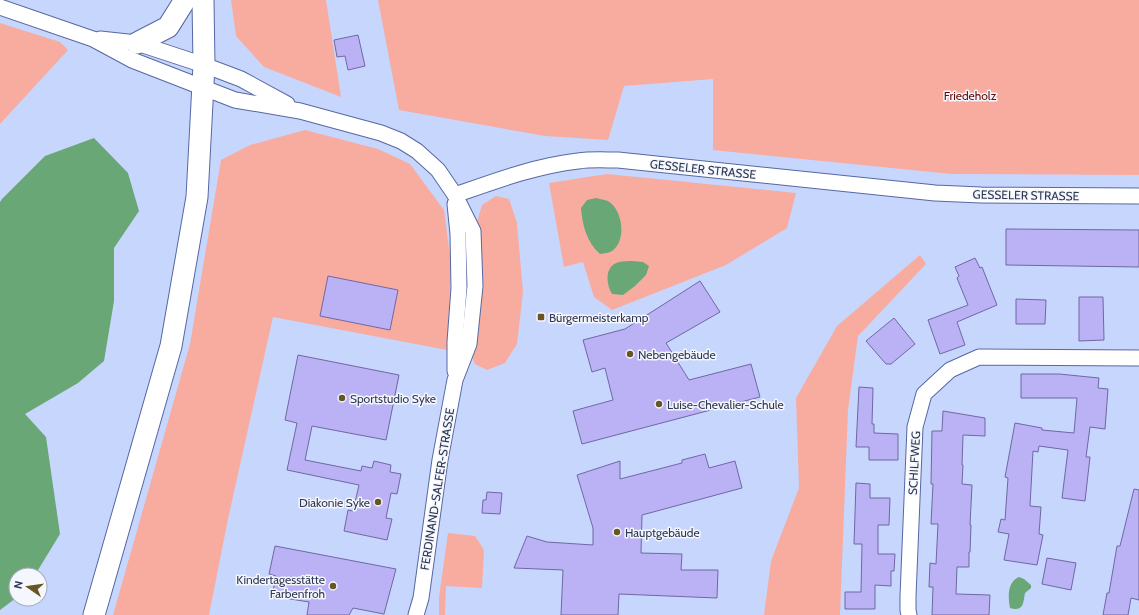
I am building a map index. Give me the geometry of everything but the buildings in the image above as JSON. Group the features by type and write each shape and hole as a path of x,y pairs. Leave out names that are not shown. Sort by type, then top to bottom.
{"main road":[{"path":"137,43 168,27 185,0"},
{"path":"94,615 171,346 197,197 204,65 203,0"}],"street":[{"path":"0,7 93,39 132,60 235,100 300,111 380,132 401,141 417,151 438,170 455,195"},
{"path":"93,39 137,43 204,65 241,79 300,111"},
{"name":"GESSELER STRASSE","path":"455,195 506,177 549,166 579,161 618,160 935,193 981,195 1139,196"},
{"name":"FERDINAND-SALFER-STRASSE","path":"416,615 421,598 440,460 455,380 469,344 475,286 473,231 455,195"},
{"name":"SCHILFWEG","path":"909,615 908,596 915,427 924,394 950,370 978,357 1139,358"},
{"name":"FERDINAND-SALFER-STRASSE","path":"421,598 423,615"}],"green space":[{"path":"231,0 326,0 341,97 264,67 236,36"},
{"name":"Friedeholz","path":"378,0 1139,0 1139,175 951,174 713,150 713,79 624,86 608,140 545,136 399,110"},
{"path":"0,23 60,42 68,50 0,124"},
{"path":"305,130 378,149 410,164 444,210 451,264 447,350 273,317 228,519 209,615 113,615 190,344 221,160 250,145"},
{"path":"607,174 796,193 787,228 726,265 612,310 594,297 583,262 564,267 549,183"},
{"path":"496,196 509,199 517,223 523,292 517,344 505,363 487,370 475,364 472,357 477,222 482,205"},
{"path":"920,255 926,264 858,336 848,410 840,615 764,615 771,561 799,488 796,398 837,326"},
{"path":"448,533 475,536 484,550 482,588 446,586 445,615 439,615 439,597"}],"shaded area":[{"path":"94,138 128,173 139,211 114,248 114,301 104,361 78,383 25,414 46,437 60,534 40,567 8,567 8,604 0,610 0,202 45,156"},
{"path":"596,198 608,201 613,205 620,218 621,226 620,240 617,246 611,252 600,254 595,250 586,233 581,208 587,200"},
{"path":"619,262 643,262 649,266 646,275 623,295 612,294 608,285 608,276 611,267"},
{"path":"1019,577 1031,585 1031,588 1025,593 1022,606 1020,608 1010,608 1010,586 1015,579"}],"place":[{"name":"Bürgermeisterkamp","path":"541,317"},
{"name":"Nebengebäude","path":"630,354"},
{"name":"Sportstudio Syke","path":"342,398"},
{"name":"Luise-Chevalier-Schule","path":"659,404"},
{"name":"Diakonie Syke","path":"378,502"},
{"name":"Hauptgebäude","path":"617,532"},
{"name":"Kindertagesstätte Farbenfroh","path":"333,586"}]}
